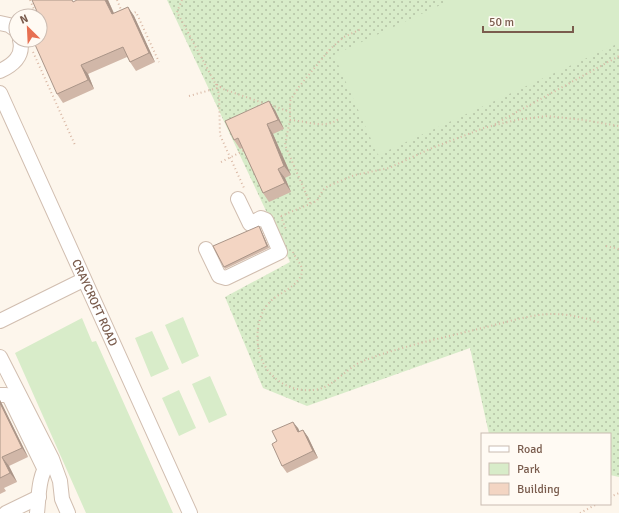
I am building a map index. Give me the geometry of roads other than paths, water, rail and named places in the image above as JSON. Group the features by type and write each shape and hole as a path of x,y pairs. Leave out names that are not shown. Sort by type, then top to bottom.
{"street":[{"path":"0,71 18,59 22,48"},
{"name":"CRAYCROFT ROAD","path":"0,93 83,280 190,513"},
{"path":"206,249 219,276 226,278 278,254 279,249 264,218 250,224 242,194"},
{"path":"0,321 83,280"},
{"path":"0,357 48,464 40,482 37,513"},
{"path":"0,395 6,395 10,398 48,464 60,481 62,506 68,513"},
{"path":"6,513 38,497"}]}
